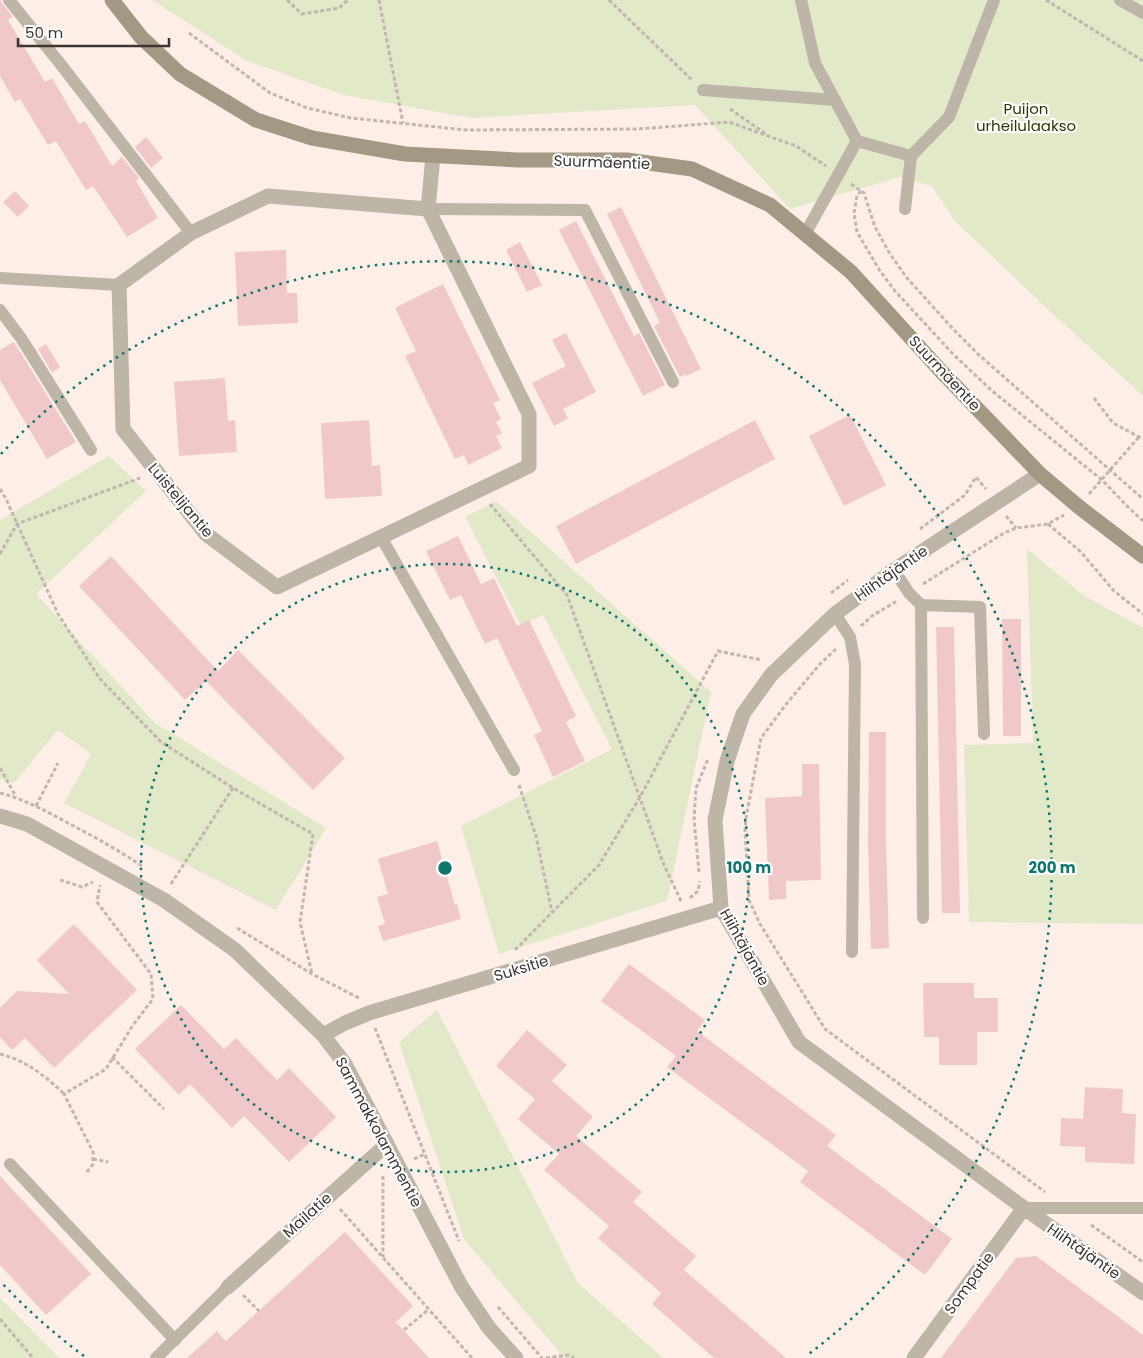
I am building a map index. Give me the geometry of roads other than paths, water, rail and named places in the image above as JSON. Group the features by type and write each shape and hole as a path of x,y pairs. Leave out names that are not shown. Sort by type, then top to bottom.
{"main road":[{"name":"Suurmäentie","path":"112,0 141,38 180,74 256,120 312,138 405,154 518,160 627,160 692,169 770,205 851,272 940,370 1040,474 1079,507 1143,556"}],"street":[{"path":"119,285 191,233 268,196 428,209 433,156"},
{"name":"Luistelijantie","path":"119,285 123,428 206,534 277,587 529,466 529,414 428,209"},
{"name":"Hiihtäjäntie","path":"1040,474 894,570 835,614 771,676 743,714 727,761 715,820 722,908 799,1042 1143,1293"},
{"name":"Sammakkolammentie","path":"0,816 27,824 164,900 235,950 323,1035 345,1064 461,1286 489,1328 516,1358"},
{"name":"Suksitie","path":"323,1035 345,1023 369,1014 722,908"},
{"name":"Mailatie","path":"234,1290 387,1144"},
{"name":"Sompatie","path":"914,1358 1024,1208"}],"lane":[{"path":"9,0 191,233"},
{"path":"802,0 815,63 856,141 911,156"},
{"path":"904,209 911,156 949,117 994,0"},
{"path":"1120,0 1143,13"},
{"path":"702,90 835,100"},
{"path":"805,234 856,141"},
{"path":"428,209 585,210 673,382"},
{"path":"0,278 119,285"},
{"path":"0,310 21,338 91,450"},
{"path":"381,537 514,770"},
{"path":"894,570 909,593 921,606 923,918"},
{"path":"921,606 980,607 984,734"},
{"path":"835,614 850,637 855,664 852,952"},
{"path":"10,1164 175,1340"},
{"name":"Hiihtäjäntie","path":"1024,1208 1143,1208"},
{"path":"156,1358 234,1290"}],"park label":[{"name":"Puijon urheilulaakso","path":"1026,116"}]}
